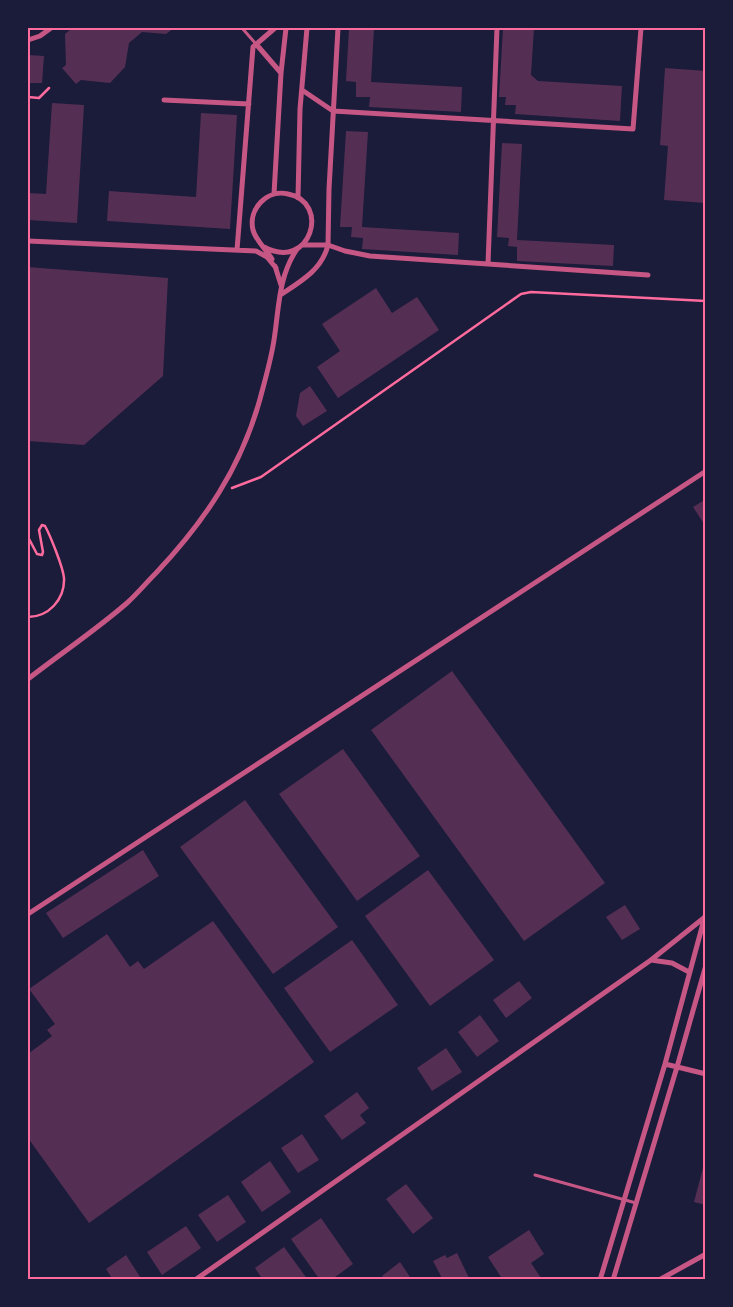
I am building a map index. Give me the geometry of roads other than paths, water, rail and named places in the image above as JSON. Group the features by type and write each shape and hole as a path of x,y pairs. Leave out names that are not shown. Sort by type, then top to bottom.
{"street":[{"path":"28,40 40,36 51,28"},
{"path":"237,250 253,47 274,28"},
{"path":"274,194 281,73 286,28"},
{"path":"298,198 302,90 307,28"},
{"path":"280,296 318,267 324,258 328,245 338,28"},
{"path":"488,264 497,28"},
{"path":"302,90 333,111 633,129 641,28"},
{"path":"256,44 281,73"},
{"path":"164,100 249,104"},
{"path":"264,247 280,253 289,252 303,245 312,229 310,211 305,203 291,194 274,194 258,204 254,213 252,222 253,232 272,258 281,285"},
{"path":"246,250 257,239"},
{"path":"28,241 256,251 267,257 276,268"},
{"path":"303,245 328,245 370,256 648,275"},
{"path":"28,679 127,603 174,554 200,522 219,493 237,462 259,403 274,341 281,285 297,249"},
{"path":"28,914 706,471"},
{"path":"195,1280 651,960 705,916"},
{"path":"600,1280 665,1064 705,916"},
{"path":"651,960 672,963 689,972"},
{"path":"613,1280 706,965"},
{"path":"665,1064 706,1074"},
{"path":"659,1280 706,1254"}],"lane":[{"path":"242,28 256,44"},
{"path":"535,1176 636,1203"}]}
